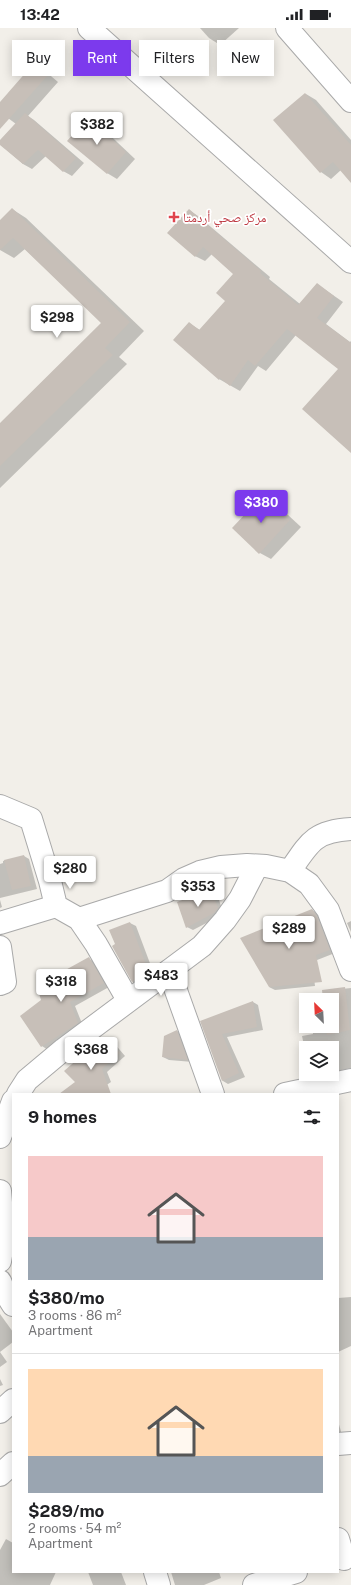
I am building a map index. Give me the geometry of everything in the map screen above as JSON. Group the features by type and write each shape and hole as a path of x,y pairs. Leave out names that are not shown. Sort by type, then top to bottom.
{"street":[{"path":"89,28 351,262"},
{"path":"287,28 351,101"},
{"path":"0,806 31,819 56,906 79,920 96,944 128,1000"},
{"path":"290,871 305,849 317,836 334,830 351,829"},
{"path":"79,920 167,891 184,879 200,872 221,867 257,866 290,871 309,884 328,910 351,970"},
{"path":"19,1093 27,1080 128,1000 202,946 225,920 240,899 257,866"},
{"path":"0,923 56,906"},
{"path":"0,947 5,982 0,984"},
{"path":"169,971 213,1093"},
{"path":"290,1093 351,1080"},
{"path":"4,1135 12,1105"},
{"path":"0,1192 4,1238 0,1260"},
{"path":"0,1281 12,1303"},
{"path":"0,1412 12,1401"},
{"path":"339,1444 351,1443"},
{"path":"0,1475 12,1464"},
{"path":"155,1573 159,1585"},
{"path":"254,1585 293,1573"}],"building":[{"path":"23,76 47,76 0,129 0,102"},
{"path":"305,93 351,145 351,183 333,162 320,173 273,120"},
{"path":"25,113 76,158 63,172 38,150 23,164 0,145 0,140"},
{"path":"88,117 126,152 107,174 67,141"},
{"path":"12,208 130,322 105,348 113,355 0,466 0,423 101,323 13,238 0,250 0,220"},
{"path":"189,209 298,305 317,283 334,296 317,318 351,343 351,453 302,409 338,369 287,329 255,366 248,360 230,386 220,378 219,380 173,340 189,322 199,330 225,301 216,293 233,274 203,247 195,257 167,233"},
{"path":"263,495 290,520 259,554 232,528"},
{"path":"24,855 31,886 12,890 4,860"},
{"path":"211,889 218,908 214,913 186,928 177,902"},
{"path":"312,909 317,916 330,950 316,955 322,982 269,987 240,938"},
{"path":"130,922 148,970 132,982 112,946 115,944 109,930"},
{"path":"89,957 104,983 70,1002 78,1023 41,1047 20,1016 41,1000 38,990 64,984 60,973"},
{"path":"345,987 350,1030 339,1032 339,993 322,993 322,990"},
{"path":"253,1001 257,1027 222,1034 239,1073 222,1081 200,1021"},
{"path":"177,1030 188,1060 162,1057 164,1036"},
{"path":"107,1038 120,1053 102,1069 111,1093 60,1093 75,1082 64,1071 88,1050 89,1053"}],"place":[{"name":"مركز صحي أردمتا","path":"174,217"}]}
